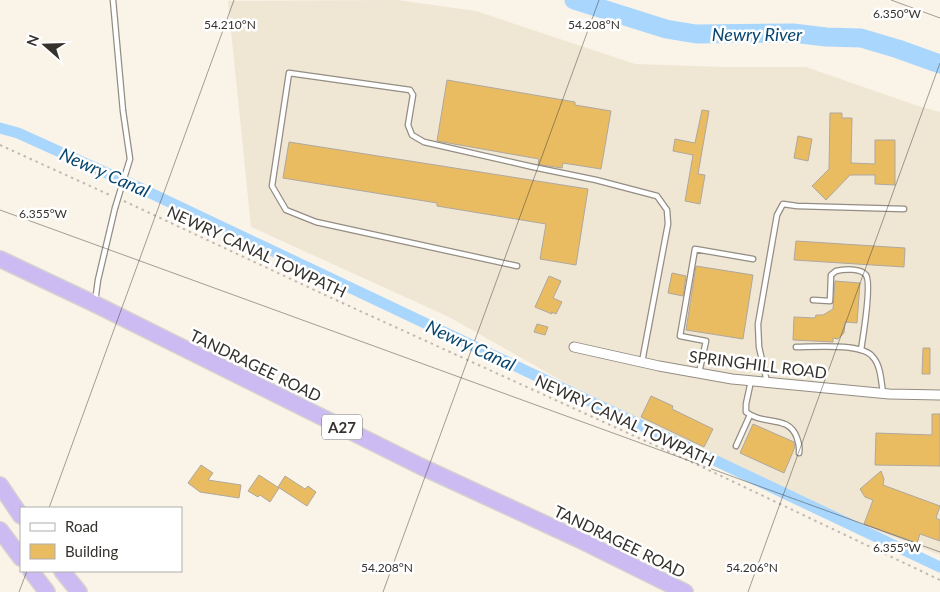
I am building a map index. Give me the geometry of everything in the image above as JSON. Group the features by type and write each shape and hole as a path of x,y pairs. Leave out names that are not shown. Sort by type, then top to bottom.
{"highway":[{"name":"TANDRAGEE ROAD","path":"0,259 95,304 420,466 580,540 685,592"},
{"path":"0,485 20,515"},
{"path":"0,530 20,557"},
{"path":"31,572 47,592"},
{"path":"63,572 79,592"}],"street":[{"name":"SPRINGHILL ROAD","path":"574,347 699,373 751,381 883,393 940,395"}],"lane":[{"path":"95,304 98,280 115,208 130,159 123,112 113,2"},
{"path":"517,266 316,222 286,210 272,186 289,73 410,90 414,95 408,125 412,136 424,142 596,180 657,196 667,210 668,224 642,362"},
{"path":"767,383 759,347 758,324 777,215 783,204 904,209"},
{"path":"699,373 706,341 680,336 695,249 753,259"},
{"path":"812,300 830,302 832,275 836,271 859,271 865,273 868,278 868,290 861,350"},
{"path":"796,347 851,348 871,355 876,363 883,393"},
{"path":"751,381 746,412 750,415 789,424 795,432 800,446 799,453"},
{"path":"736,446 750,415"}],"path":[{"name":"NEWRY CANAL TOWPATH","path":"0,145 698,465 940,580"}],"shaded area":[{"path":"397,0 476,11 635,64 806,67 940,112 940,555 845,519 571,386 449,317 251,227 228,1"}],"building":[{"path":"447,80 575,102 575,105 611,111 601,169 563,163 562,168 542,165 538,164 539,159 437,141"},
{"path":"702,110 709,111 698,174 705,175 700,204 685,201 693,155 673,151 675,139 695,143"},
{"path":"830,113 842,113 842,118 852,118 851,163 875,164 875,140 895,140 895,185 875,184 875,175 850,175 826,200 812,186 829,169"},
{"path":"798,136 812,139 808,161 794,158"},
{"path":"289,142 588,189 576,265 540,259 546,224 437,206 437,203 283,178"},
{"path":"796,241 905,248 904,267 794,260"},
{"path":"696,266 753,275 743,339 686,330"},
{"path":"672,273 686,276 683,296 668,293"},
{"path":"549,276 561,281 553,298 562,302 556,314 535,307"},
{"path":"835,281 860,283 857,323 845,322 844,333 838,339 833,338 833,342 793,340 794,317 815,318 816,315 823,315 833,309"},
{"path":"537,324 548,327 545,335 534,332"},
{"path":"923,348 930,348 930,374 922,374"},
{"path":"651,396 673,406 672,409 713,429 704,447 641,417"},
{"path":"932,414 940,414 940,466 875,465 876,433 932,435"},
{"path":"753,424 794,442 795,447 784,473 740,453"},
{"path":"201,465 213,473 208,480 241,485 239,498 200,492 188,483"},
{"path":"881,471 884,479 883,485 940,506 936,518 940,520 940,541 920,534 917,543 864,524 873,500 865,497 860,489"},
{"path":"259,475 279,488 270,502 260,495 258,497 248,491"},
{"path":"285,476 305,489 308,486 316,492 307,506 278,487"}],"waterway":[{"name":"Newry River","path":"574,0 666,29 696,34 793,33 826,37 861,38 940,64"},
{"name":"Newry Canal","path":"0,128 18,133 142,189 940,567"}]}
